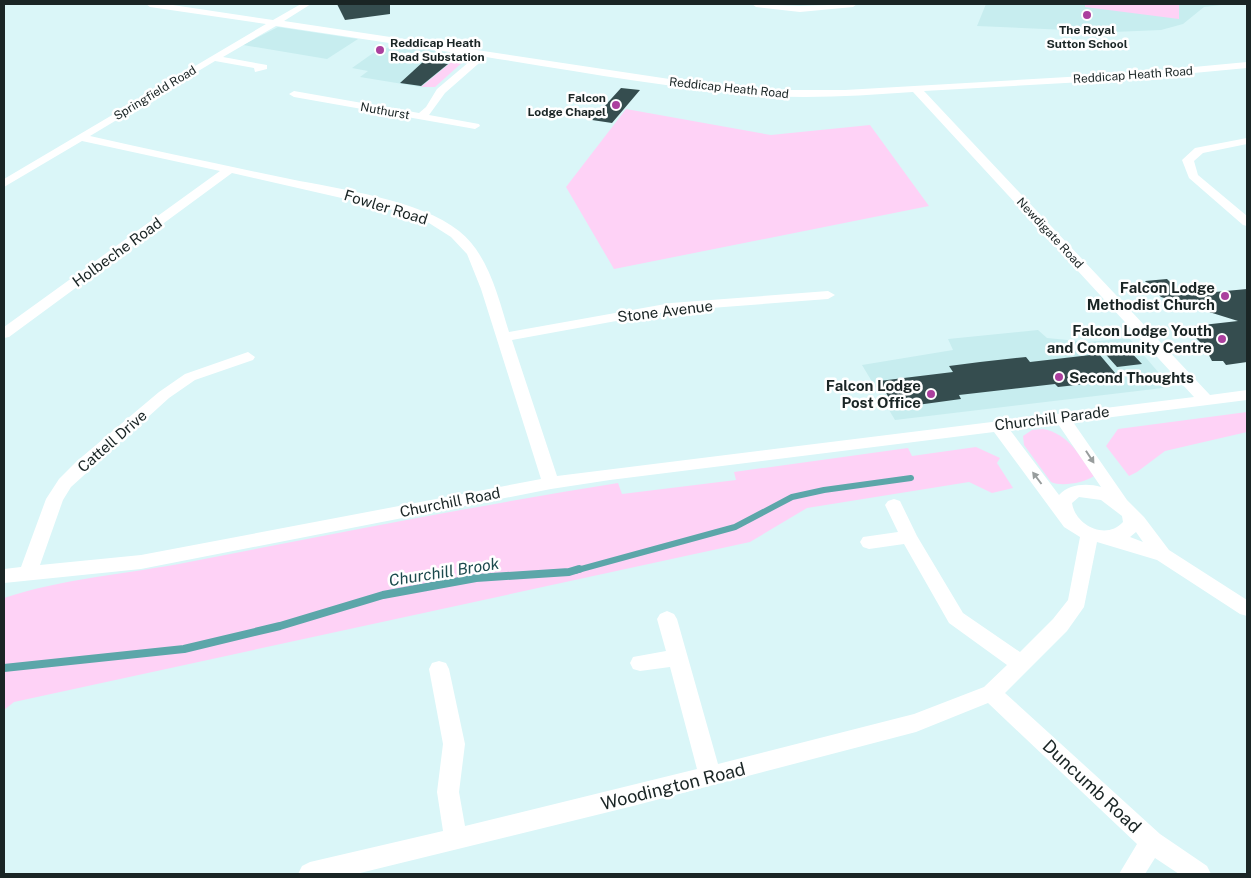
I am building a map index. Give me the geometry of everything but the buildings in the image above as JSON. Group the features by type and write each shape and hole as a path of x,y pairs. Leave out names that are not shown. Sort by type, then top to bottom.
{"street":[{"name":"Reddicap Heath Road","path":"150,4 743,91 798,94 916,89 1119,77 1247,65"},
{"name":"Springfield Road","path":"4,184 213,58 307,4"},
{"path":"756,4 800,9 853,4"},
{"path":"420,117 430,108 441,91 484,54"},
{"path":"213,58 264,67 258,70"},
{"name":"Newdigate Road","path":"916,89 1204,400"},
{"name":"Nuthurst","path":"294,94 475,126"},
{"name":"Fowler Road","path":"81,138 342,193 398,207 433,220 455,234 473,253 504,337 552,483"},
{"path":"1247,141 1199,150 1188,160 1193,176 1247,222"},
{"name":"Holbeche Road","path":"4,334 229,170"},
{"name":"Stone Avenue","path":"504,337 671,308 828,295"},
{"name":"Cattell Drive","path":"27,575 55,499 65,483 83,465 164,395 190,377 248,357"},
{"path":"1204,400 1247,395"},
{"name":"Churchill Parade","path":"899,439 1204,400"},
{"path":"1062,417 1126,509 1163,555"},
{"path":"998,425 1066,517 1075,526 1163,555 1247,609"},
{"name":"Churchill Road","path":"4,576 141,562 552,483 899,439"},
{"path":"1066,517 1063,503 1067,496 1076,492 1098,492 1126,509 1132,524 1128,530 1119,535 1098,535"},
{"path":"894,505 909,537 956,618 1021,664 1060,625 1077,602 1098,535"},
{"path":"869,542 909,537"},
{"path":"668,619 710,776"},
{"path":"640,662 678,657"},
{"name":"Woodington Road","path":"310,874 710,776 916,723 990,693 1021,664"},
{"path":"439,669 454,744 448,792 456,839"},
{"name":"Duncumb Road","path":"990,693 1152,842 1199,874"},
{"path":"1131,874 1152,842"}],"shaded area":[{"name":"The Royal Sutton School","path":"986,4 1230,4 1204,7 1183,24 1161,30 1113,32 977,26"},
{"path":"1085,4 1179,4 1179,19 1085,7"},
{"path":"278,27 358,39 327,59 243,45"},
{"path":"392,45 460,55 421,87 360,77 368,71 352,68 376,51 382,51"},
{"path":"460,55 466,57 465,60 435,87 421,87"},
{"path":"626,109 771,135 870,125 929,206 614,269 566,187"},
{"path":"1038,330 1047,338 1088,342 1129,338 1171,387 895,420 862,365 953,350 948,339"},
{"path":"1247,412 1247,432 1165,451 1129,476 1106,446 1118,429"},
{"path":"1043,429 1067,441 1094,476 1072,484 1051,482 1024,445 1023,436 1032,430"},
{"path":"976,447 1000,458 997,463 1013,488 992,493 969,482 807,508 750,542 14,702 4,710 4,598 27,591 73,581 189,562 457,511 618,483 622,494 736,480 734,472 908,448 912,456"}],"waterway":[{"name":"Churchill Brook","path":"574,571 735,527 792,497 824,490 911,478"},
{"name":"Churchill Brook","path":"4,668 184,649 280,626 383,595 476,578 569,572 579,569"}],"place":[{"name":"The Royal Sutton School","path":"1087,15"},
{"name":"Reddicap Heath Road Substation","path":"380,50"},
{"name":"Falcon Lodge Chapel","path":"616,105"},
{"name":"Falcon Lodge Methodist Church","path":"1225,296"},
{"name":"Falcon Lodge Youth and Community Centre","path":"1222,339"},
{"name":"Second Thoughts","path":"1059,377"},
{"name":"Falcon Lodge Post Office","path":"931,394"}]}
